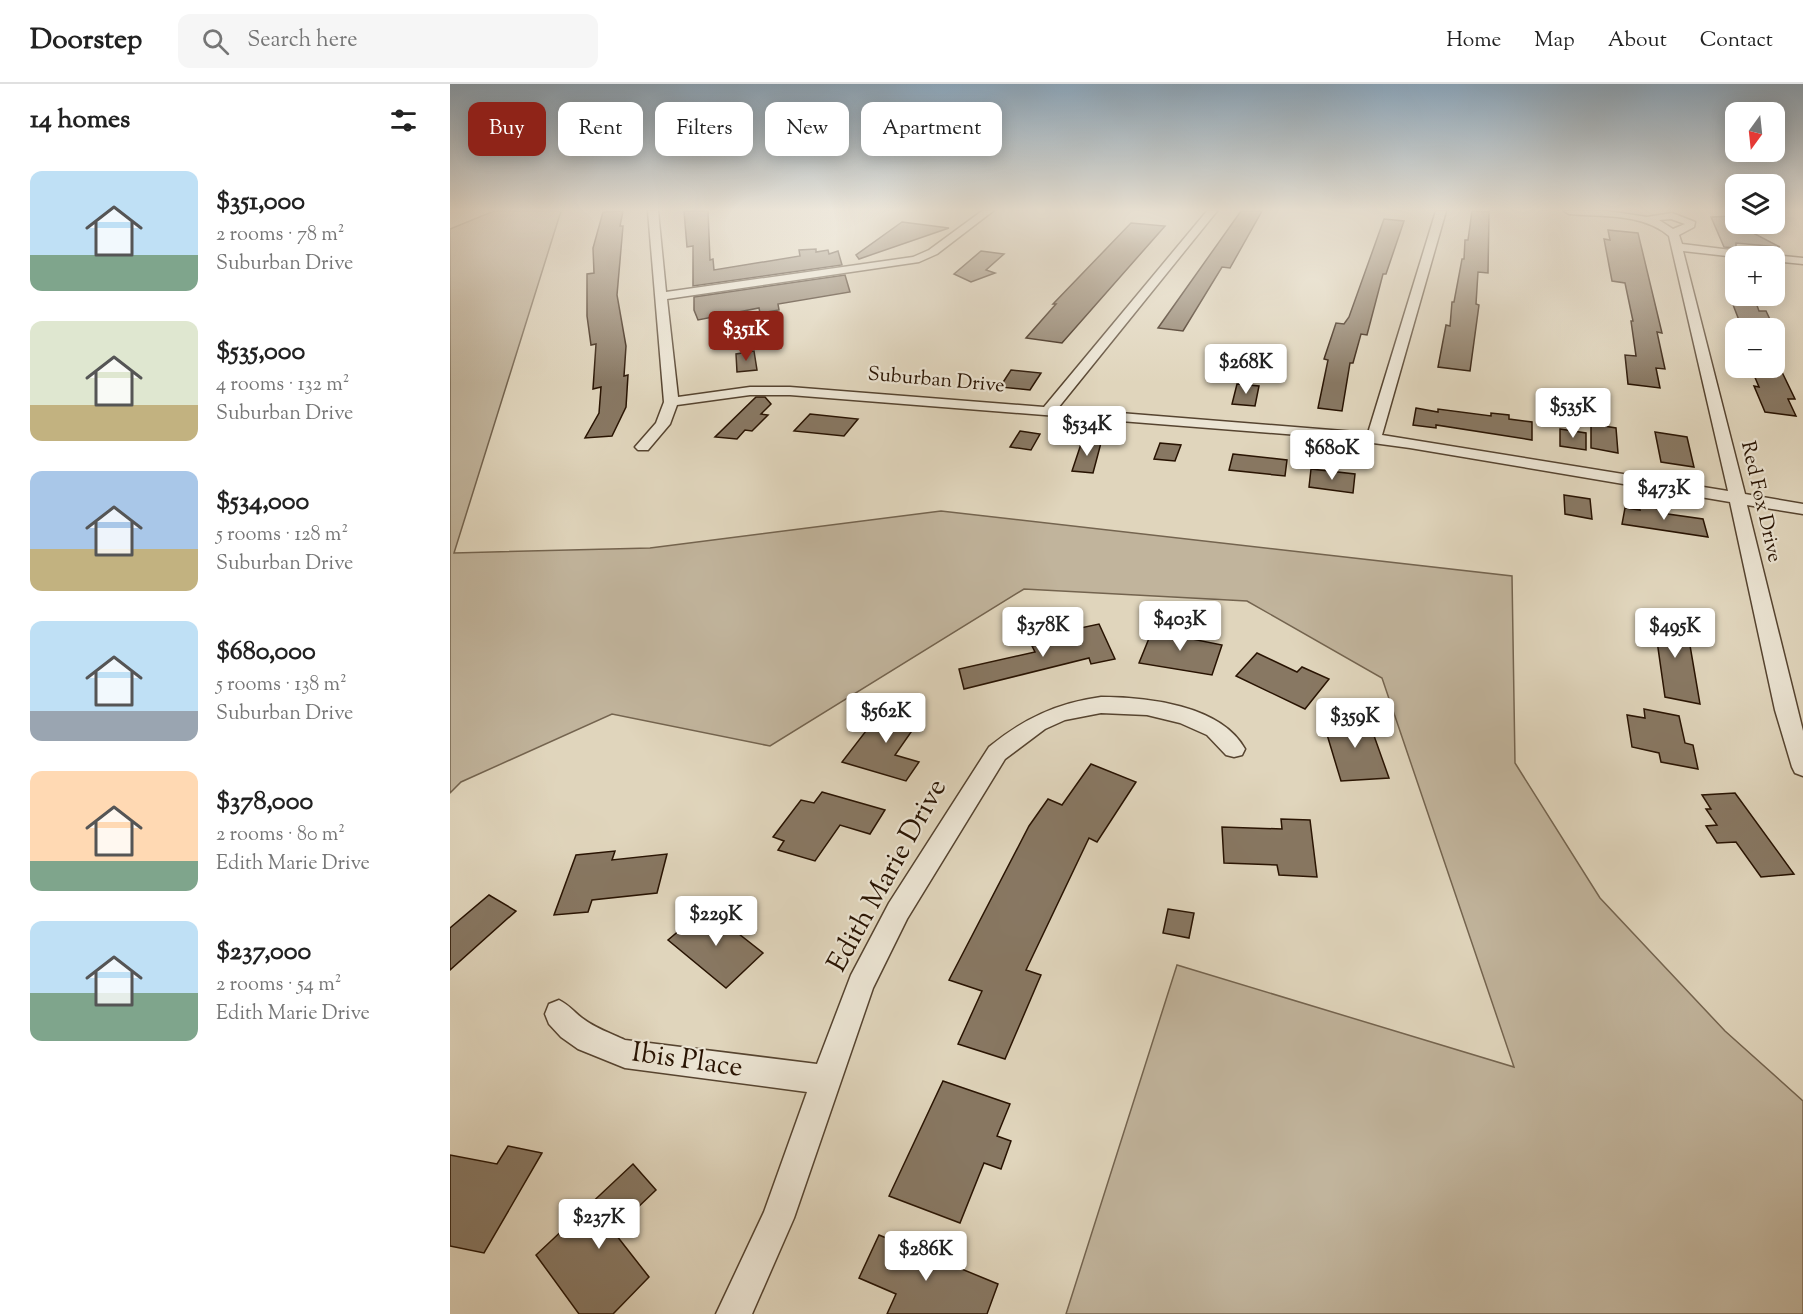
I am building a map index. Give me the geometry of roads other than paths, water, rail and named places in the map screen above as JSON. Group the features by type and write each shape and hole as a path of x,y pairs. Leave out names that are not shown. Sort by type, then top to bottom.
{"street":[{"path":"643,447 663,424 671,402 658,268"},
{"path":"661,296 856,268"},
{"path":"1047,412 1165,268"},
{"path":"1374,438 1424,268"},
{"name":"Red Fox Drive","path":"1683,268 1786,710 1803,766"},
{"name":"Suburban Drive","path":"671,402 750,391 778,390 1374,438 1803,509"},
{"name":"Edith Marie Drive","path":"735,1314 778,1218 861,984 898,911 990,762 1015,736 1047,717 1074,708 1115,704 1145,707 1204,722 1222,734 1234,749"},
{"name":"Ibis Place","path":"559,1014 588,1039 625,1054 826,1080"}]}
